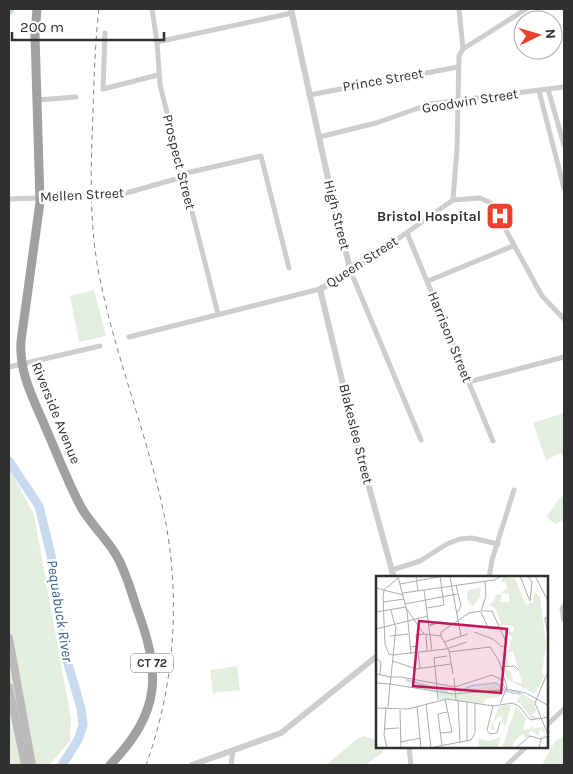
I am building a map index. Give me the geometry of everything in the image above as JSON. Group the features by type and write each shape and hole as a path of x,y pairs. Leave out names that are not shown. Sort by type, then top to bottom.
{"highway":[{"name":"Riverside Avenue","path":"37,9 35,35 40,197 21,341 21,364 28,386 78,501 120,562 150,649 153,680 148,710 139,729 110,765"}],"main road":[{"path":"9,638 32,765"},
{"path":"9,687 25,765"}],"street":[{"name":"Prospect Street","path":"152,9 157,42 158,76 218,314"},
{"path":"459,9 463,49"},
{"path":"526,9 463,49 459,56 457,148 453,200 480,198 488,201 542,296 564,319"},
{"path":"157,42 292,11"},
{"name":"High Street","path":"292,11 309,95 351,272 421,440"},
{"path":"105,33 103,89 158,76"},
{"name":"Prince Street","path":"309,95 458,67"},
{"name":"Goodwin Street","path":"319,137 376,123 430,104 564,87"},
{"path":"548,89 564,145"},
{"path":"539,90 564,188"},
{"path":"37,100 76,97"},
{"name":"Mellen Street","path":"10,199 118,195 261,156 289,268"},
{"name":"Queen Street","path":"129,337 320,290 351,272 453,200"},
{"name":"Harrison Street","path":"407,233 494,441"},
{"path":"428,281 513,246"},
{"name":"Blakeslee Street","path":"320,290 358,447 394,576"},
{"path":"9,367 100,346"},
{"path":"468,382 564,357"},
{"path":"489,576 492,560 514,490"},
{"path":"392,570 420,561 447,544 460,539 472,538 498,544"},
{"path":"563,608 564,620"},
{"path":"192,765 281,733 376,657"},
{"path":"548,724 564,709"},
{"path":"409,749 412,765"},
{"path":"507,765 524,749"},
{"path":"232,765 233,750"}],"green space":[{"path":"94,290 106,336 79,342 70,296"},
{"path":"564,413 564,458 561,453 546,460 533,423"},
{"path":"9,467 34,515 71,719 70,741 49,765 9,765"},
{"path":"564,493 564,520 555,524 546,517"},
{"path":"237,666 240,690 213,693 210,670"},
{"path":"364,736 376,740 376,749 384,749 382,753 365,765 326,765 357,739"},
{"path":"564,736 564,765 542,765 555,741"}],"waterway":[{"name":"Pequabuck River","path":"9,461 39,506 51,555 66,657 81,708 83,725 78,740 62,765"}],"railway":[{"path":"99,9 91,169 94,244 111,327 157,482 169,545 172,577 172,641 169,672 156,735 146,765"}],"place":[{"name":"Bristol Hospital","path":"500,216"}]}
